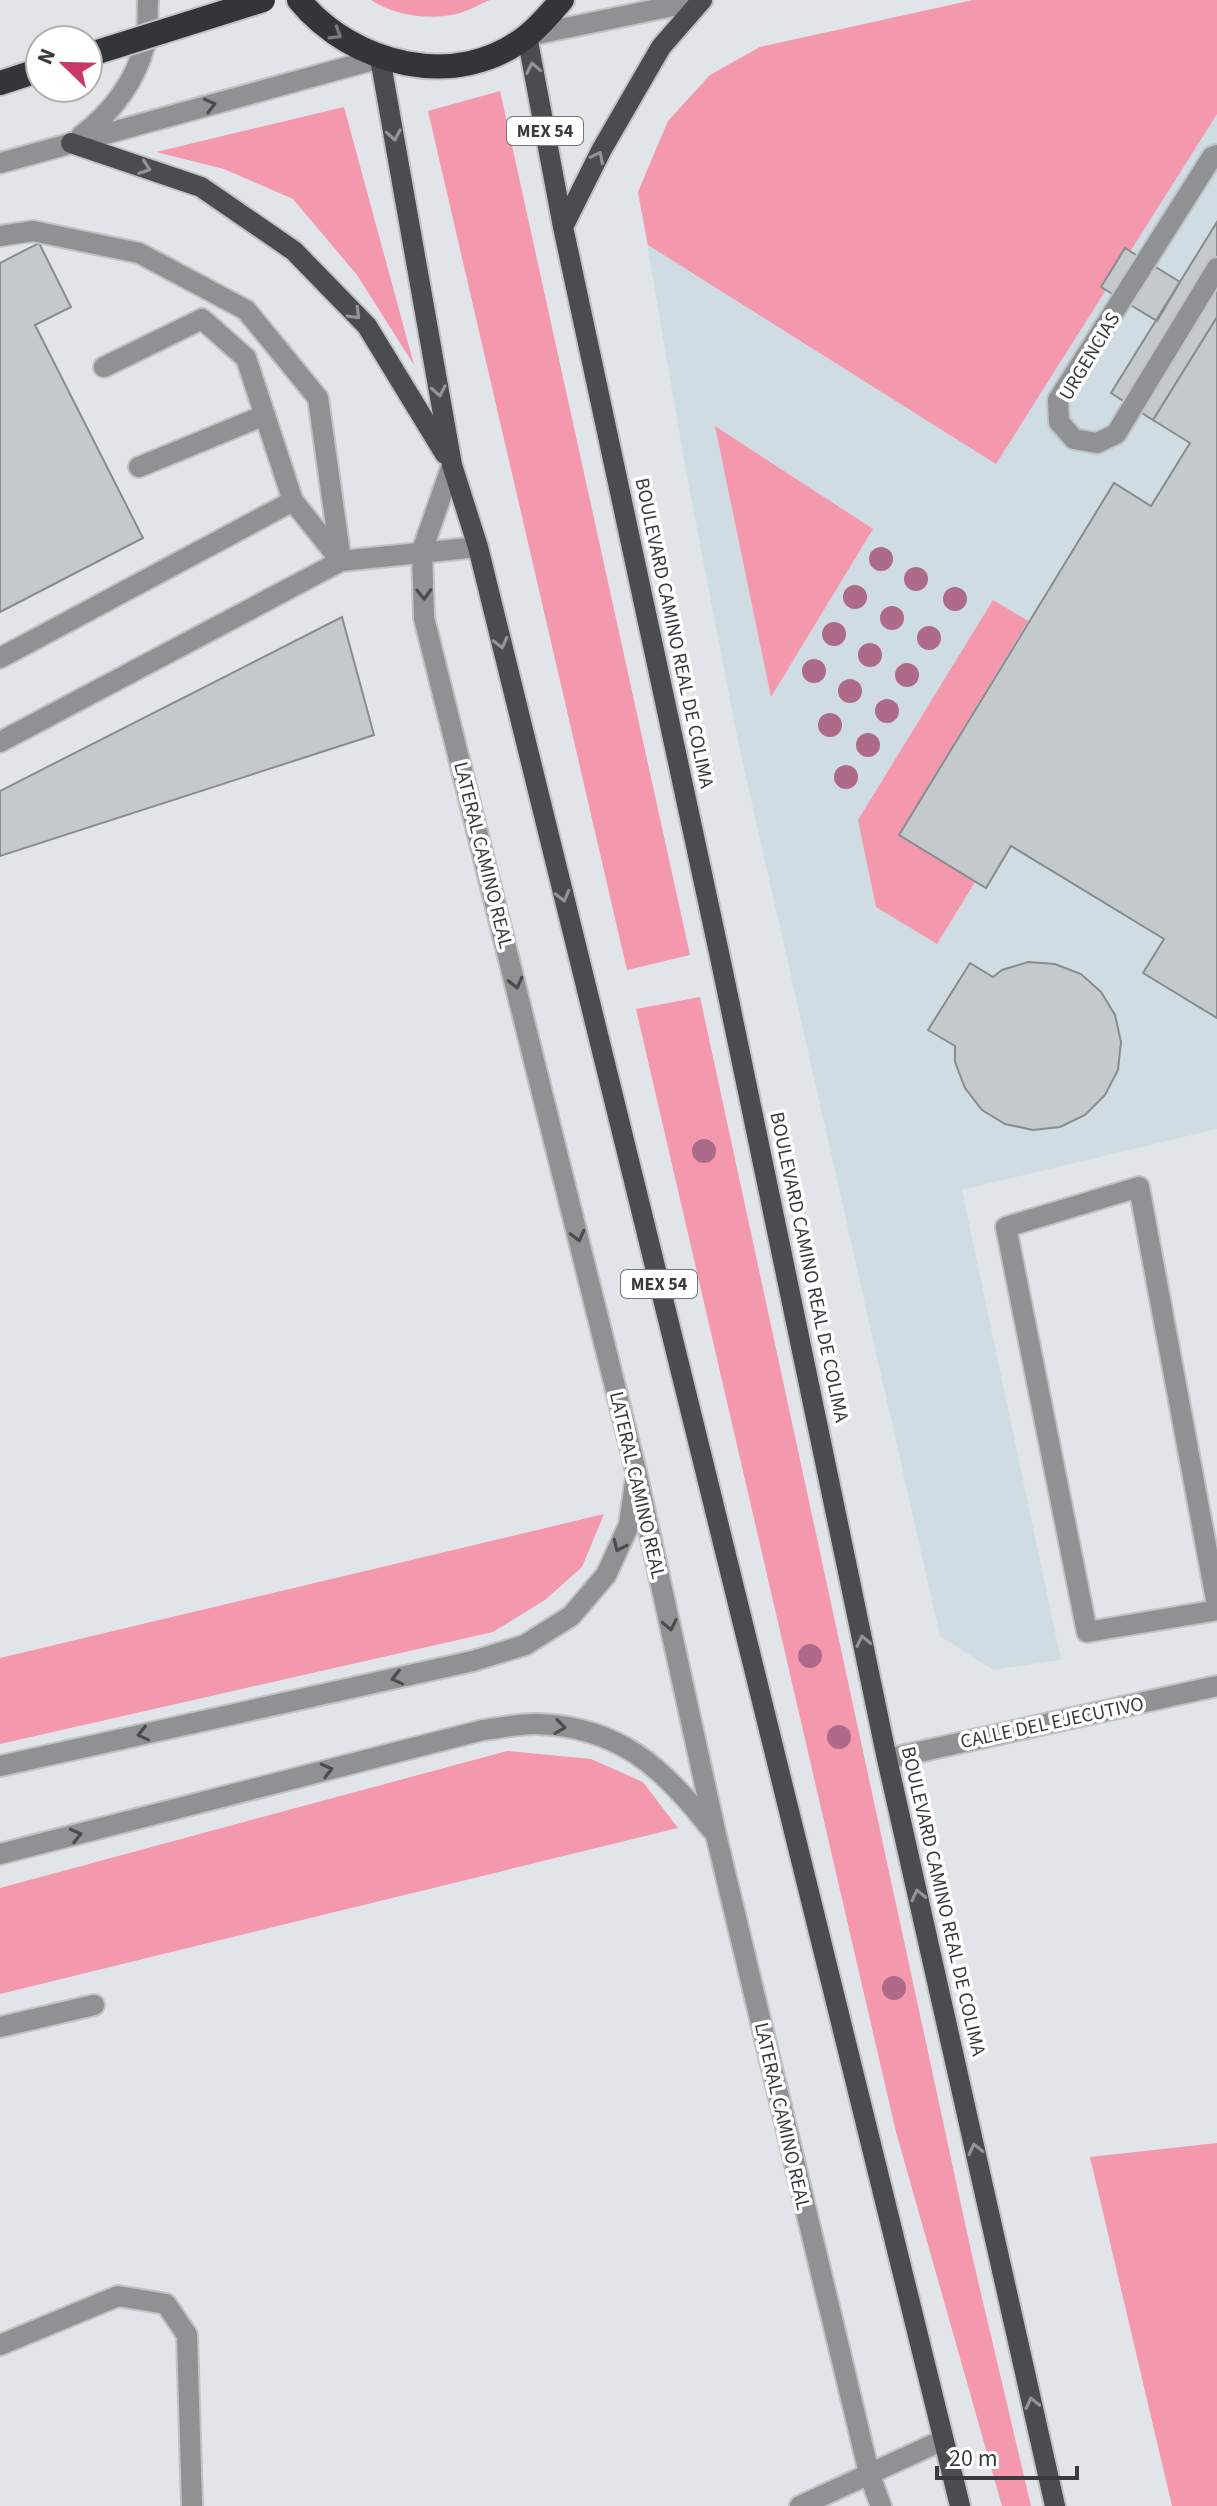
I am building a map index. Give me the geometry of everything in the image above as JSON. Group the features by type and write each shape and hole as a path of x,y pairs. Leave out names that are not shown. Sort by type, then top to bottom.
{"highway":[{"path":"104,50 263,0"},
{"path":"299,0 328,30 380,58 431,67 481,58 527,36 562,0"},
{"path":"0,83 24,75"}],"main road":[{"path":"563,227 602,149 661,47 702,0"},
{"name":"BOULEVARD CAMINO REAL DE COLIMA","path":"527,36 563,227 721,962 887,1759 1055,2506"},
{"name":"MEX 54","path":"380,58 452,465 478,547 958,2506"},
{"path":"71,143 201,187 294,251 367,326 452,465"}],"street":[{"path":"71,143 104,118 129,85 146,43 148,0"},
{"path":"527,36 702,0"},
{"path":"0,163 380,58"},
{"name":"URGENCIAS","path":"1217,155 1212,157 1058,400 1059,422 1074,439 1097,443 1116,434 1217,268"},
{"path":"0,236 33,231 139,253 246,310 318,398 341,561"},
{"path":"104,367 202,319 246,358 293,501 341,561"},
{"path":"139,467 265,415"},
{"name":"LATERAL CAMINO REAL","path":"452,465 422,551 424,618 636,1471 716,1835 869,2473 881,2506"},
{"path":"0,658 293,501"},
{"path":"0,742 341,561 478,547"},
{"path":"1139,1187 1217,1608 1087,1632 1006,1227 1139,1187"},
{"path":"0,1766 473,1661 525,1645 571,1616 606,1575 629,1525 636,1471"},
{"name":"CALLE DEL EJECUTIVO","path":"887,1759 1217,1686"},
{"path":"0,1854 483,1730 537,1723 590,1731 640,1755 681,1790 716,1835"},
{"path":"0,2027 94,2005"},
{"path":"0,2345 118,2296 166,2304 187,2335 192,2506"},
{"path":"800,2506 943,2440"}],"shaded area":[{"path":"371,0 490,0 460,13 426,17 391,10"},
{"path":"973,0 1217,0 1217,1129 962,1190 1061,1660 993,1670 940,1636 739,746 687,477 638,192 668,121 710,75 760,47"},
{"path":"973,0 1217,0 1217,114 996,464 648,245 638,192 668,121 710,75 760,47"},
{"path":"500,91 690,955 627,970 428,111"},
{"path":"344,107 414,365 357,275 293,199 224,169 156,152"},
{"path":"715,426 873,529 771,697"},
{"path":"993,600 1028,621 899,834 975,882 937,944 876,907 858,820"},
{"path":"700,997 971,2251 1031,2506 1002,2506 896,2132 636,1009"},
{"path":"604,1514 582,1567 545,1600 493,1632 0,1744 0,1658"},
{"path":"507,1751 591,1759 643,1782 678,1828 0,1994 0,1888"},
{"path":"1217,2143 1217,2506 1172,2506 1090,2157"}],"building":[{"path":"1217,222 1217,317 1153,420 1111,393"},
{"path":"39,243 71,307 35,325 143,538 0,612 0,263"},
{"path":"1125,248 1180,282 1157,321 1101,287"},
{"path":"1217,317 1217,1018 1143,973 1164,939 1011,846 986,888 899,835 1114,483 1151,506 1190,443 1153,420"},
{"path":"342,617 374,735 0,856 0,791"},
{"path":"1028,962 1055,964 1081,974 1101,992 1115,1015 1121,1042 1118,1070 1105,1095 1085,1115 1060,1127 1033,1130 1005,1124 982,1110 965,1088 955,1062 955,1046 928,1030 970,963 993,977 1002,970"}]}
